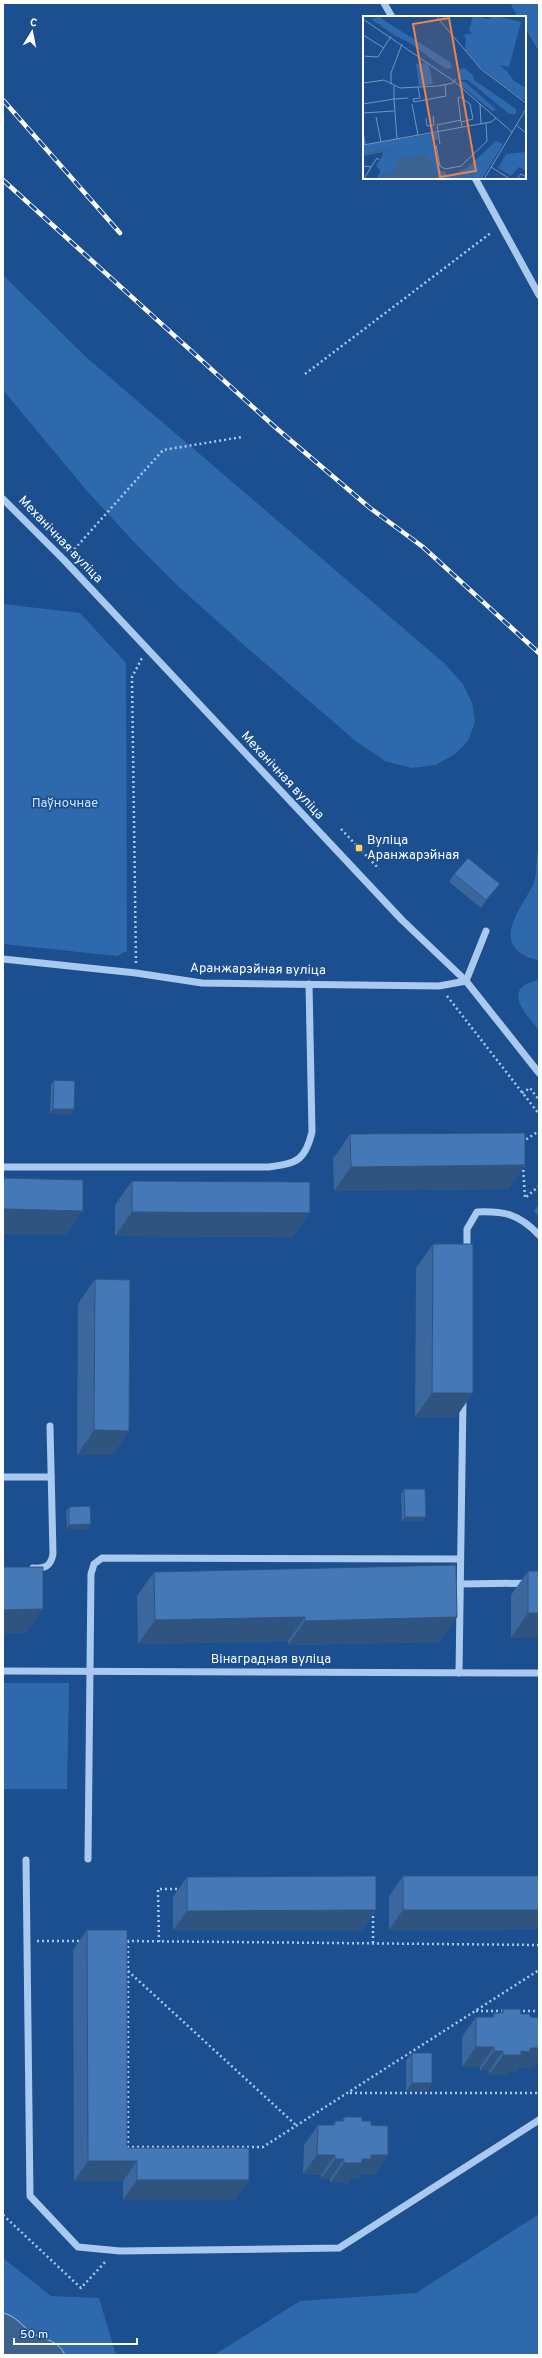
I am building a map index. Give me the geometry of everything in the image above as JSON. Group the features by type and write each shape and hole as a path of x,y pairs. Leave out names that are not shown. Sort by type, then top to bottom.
{"street":[{"path":"384,3 391,16"},
{"path":"476,179 539,295"},
{"name":"Механічная вуліца","path":"3,499 64,560 397,915 466,982 539,1073"},
{"path":"466,982 486,931"},
{"name":"Аранжарэйная вуліца","path":"3,959 136,973 202,984 439,986 466,982"},
{"path":"3,1167 269,1167 293,1163 308,1150 312,1132 309,984"},
{"path":"466,1261 467,1229 477,1212 502,1211 528,1224 539,1235"},
{"path":"459,1673 459,1584 464,1388"},
{"path":"27,1568 42,1568 52,1561 50,1426"},
{"path":"3,1477 51,1476"},
{"path":"88,1859 91,1574 94,1564 102,1558 460,1559"},
{"path":"459,1584 539,1583"},
{"name":"Вінаградная вуліца","path":"3,1671 539,1673"},
{"path":"26,1860 30,2196 78,2247 115,2251 338,2248 539,2120"}],"path":[{"path":"304,374 500,226"},
{"path":"64,560 163,450 242,437"},
{"path":"136,973 132,677 147,649"},
{"path":"341,828 379,869"},
{"path":"439,986 539,1114"},
{"path":"522,1093 530,1088 539,1100"},
{"path":"523,1150 522,1142 539,1131"},
{"path":"523,1158 525,1198 539,1186"},
{"path":"159,1942 158,1889 182,1889"},
{"path":"373,1904 373,1944"},
{"path":"26,1941 89,1941"},
{"path":"120,1941 539,1945"},
{"path":"128,1941 128,2147 263,2147 539,1970"},
{"path":"128,1970 297,2126"},
{"path":"475,2011 539,2011"},
{"path":"348,2093 539,2093"},
{"path":"3,2215 81,2288 115,2251"}],"green space":[{"path":"510,3 539,3 538,50 526,30 526,16 517,16"},
{"path":"3,275 86,357 444,663 463,684 472,703 475,722 468,741 455,754 436,765 412,768 385,761 357,742 246,647 178,586 135,543 87,491 3,390"},
{"name":"Паўночнае","path":"3,604 80,613 126,663 127,951 117,956 3,944"},
{"path":"539,848 539,960 527,957 517,950 512,942 511,934 512,925 534,882"},
{"path":"539,980 539,1030 522,1009 518,994 521,988 527,983"},
{"path":"3,1683 69,1683 67,1789 3,1789"},
{"path":"539,2214 539,2355 214,2355 300,2301 416,2293"},
{"path":"3,2258 51,2296 99,2298 116,2355 3,2355"}],"shaded area":[{"path":"3,2313 16,2319 34,2334 56,2344 65,2355 3,2355"}],"building":[{"path":"468,858 500,884 486,900 454,874"},
{"path":"54,1080 75,1081 74,1109 53,1109"},
{"path":"525,1133 525,1165 351,1167 350,1134"},
{"path":"3,1178 83,1180 83,1211 3,1209"},
{"path":"132,1181 310,1182 310,1213 132,1212"},
{"path":"433,1244 473,1244 473,1393 432,1393"},
{"path":"95,1279 130,1280 129,1431 94,1430"},
{"path":"404,1489 425,1489 426,1517 405,1517"},
{"path":"90,1506 91,1524 69,1525 69,1507"},
{"path":"456,1565 457,1617 305,1621 305,1617 155,1620 154,1572"},
{"path":"3,1567 43,1567 43,1609 3,1610"},
{"path":"528,1571 539,1571 539,1613 528,1613"},
{"path":"376,1876 376,1910 187,1911 187,1877"},
{"path":"403,1876 539,1876 539,1910 403,1910"},
{"path":"87,1930 127,1930 127,2148 249,2148 249,2180 137,2180 137,2161 88,2161"},
{"path":"503,2009 520,2009 521,2014 530,2014 530,2017 539,2018 539,2048 530,2048 530,2052 521,2051 521,2055 503,2055 503,2051 494,2051 494,2047 476,2047 476,2017 494,2017 494,2013 503,2013"},
{"path":"412,2053 432,2053 432,2083 412,2083"},
{"path":"344,2117 362,2117 362,2121 371,2121 371,2125 388,2126 388,2155 371,2155 371,2159 362,2159 362,2163 344,2163 344,2159 335,2159 335,2155 317,2155 318,2125 335,2125 335,2121 344,2121"}],"railway":[{"path":"3,100 120,233"},
{"path":"3,180 275,427 370,508 423,547 539,653"}],"place":[{"name":"Вуліца Аранжарэйная","path":"359,848"}]}
